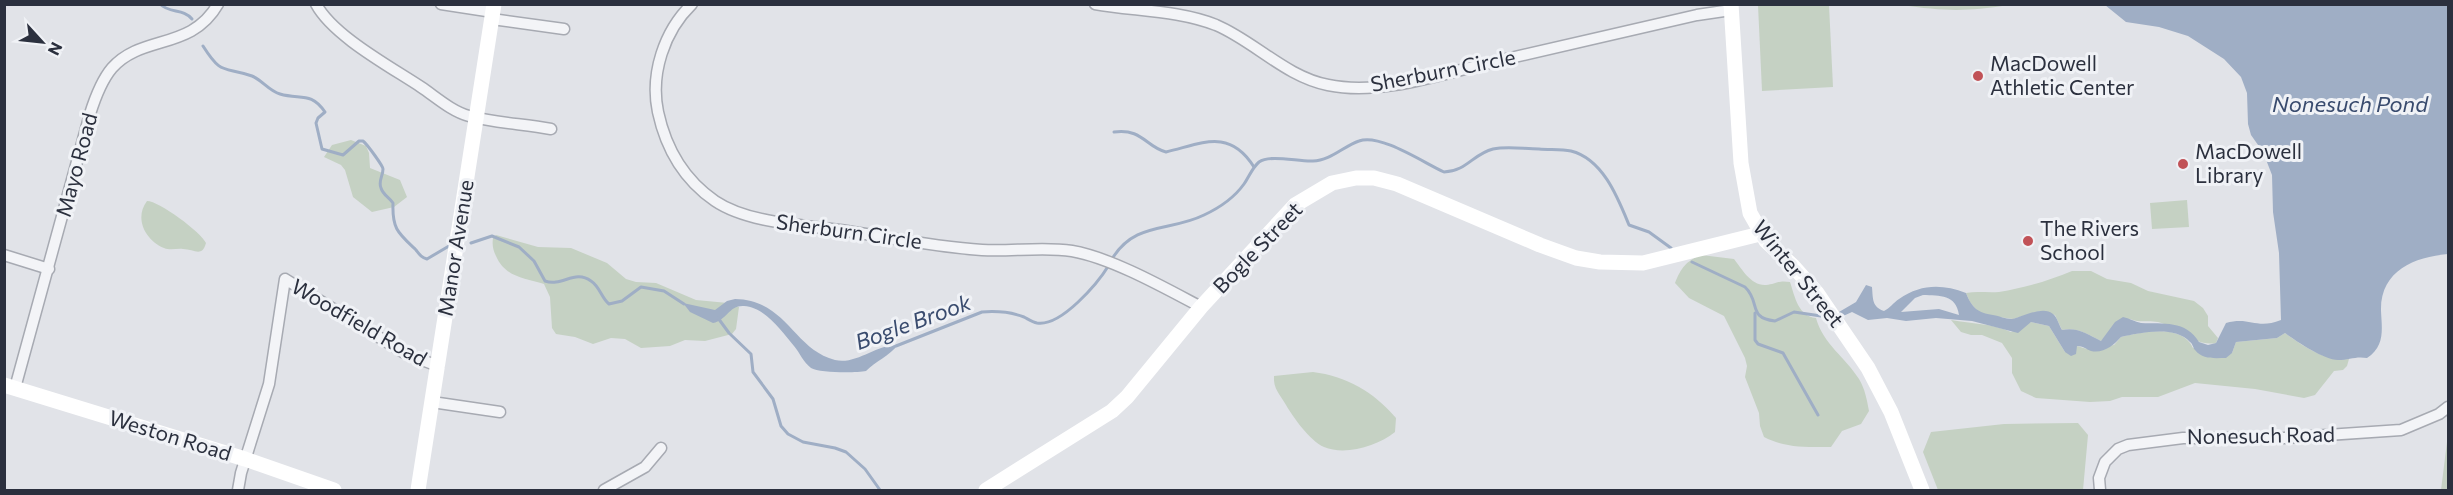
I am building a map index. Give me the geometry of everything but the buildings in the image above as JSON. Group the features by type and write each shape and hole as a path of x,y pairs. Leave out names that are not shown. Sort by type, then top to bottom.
{"street":[{"name":"Mayo Road","path":"10,387 49,269 90,114 107,74 132,53 193,32 211,16 218,4"},
{"path":"316,4 328,20 381,62 454,109 476,117 551,129"},
{"path":"441,4 493,12 564,29"},
{"name":"Sherburn Circle","path":"692,4 674,27 665,44 657,67 655,100 663,134 675,162 716,202 742,214 907,241 981,250 1060,250 1099,259 1119,267 1201,307"},
{"name":"Sherburn Circle","path":"1102,5 1140,9 1214,24 1251,43 1312,81 1362,88 1412,81 1731,7"},
{"name":"Winter Street","path":"1731,7 1743,184 1750,213 1760,234 1817,293 1862,357 1891,412 1922,490"},
{"name":"Manor Avenue","path":"418,490 493,12"},
{"name":"Bogle Street","path":"987,490 1112,411 1134,389 1201,307 1296,205 1332,183 1356,178 1374,178 1398,184 1540,245 1576,258 1600,262 1643,263 1760,234"},
{"path":"4,255 49,269"},
{"name":"Woodfield Road","path":"245,459 269,384 285,279 406,354 438,366"},
{"name":"Weston Road","path":"10,387 245,459 334,490"},
{"path":"432,402 500,412"},
{"name":"Nonesuch Road","path":"2100,490 2099,478 2105,462 2118,449 2128,446 2183,438 2284,438 2402,430 2439,414 2448,407"},
{"path":"604,490 645,467 661,448"},
{"path":"238,490 245,459"}],"green space":[{"path":"1758,5 1829,5 1833,87 1762,91"},
{"path":"1901,5 2008,5 1955,10"},
{"path":"351,140 366,146 370,168 400,180 407,197 394,207 372,212 353,197 345,170 341,165 324,157 332,145"},
{"path":"2187,200 2189,227 2152,229 2150,203"},
{"path":"147,201 170,211 188,225 203,238 206,243 204,248 197,252 187,249 167,249 152,240 142,221 143,208"},
{"path":"496,235 538,247 571,248 607,263 626,279 656,283 696,300 728,303 739,307 736,329 732,334 705,341 685,340 670,346 641,348 625,339 611,338 593,344 575,337 556,334 552,328 550,297 544,284 516,276 504,268 493,250 493,238"},
{"path":"1701,255 1734,259 1747,276 1761,285 1790,282 1801,310 1816,318 1824,336 1854,371 1861,383 1869,411 1861,424 1842,431 1831,447 1788,445 1764,437 1759,413 1745,377 1747,366 1745,358 1724,316 1689,298 1675,283 1685,266"},
{"path":"2072,271 2091,271 2107,279 2131,283 2148,291 2194,301 2203,308 2208,316 2208,326 2218,338 2216,343 2201,342 2158,322 2130,319 2101,341 2078,331 2062,330 2055,315 2040,311 2013,319 1985,315 1978,312 1966,293 1999,292 2036,284"},
{"path":"1951,320 1989,325 2011,332 2031,322 2049,326 2065,352 2077,346 2087,349 2114,345 2121,337 2160,331 2180,335 2188,340 2193,348 2232,353 2236,342 2277,338 2285,333 2323,356 2349,359 2347,366 2343,370 2334,371 2315,395 2304,398 2255,389 2195,383 2158,397 2122,397 2110,401 2090,402 2036,398 2021,391 2012,373 2012,358 2002,343 1982,335 1961,332"},
{"path":"1313,372 1348,381 1369,393 1396,418 1395,432 1380,442 1351,450 1332,450 1319,444 1293,416 1277,391 1274,381 1274,376"},
{"path":"2078,423 2088,435 2083,490 1938,490 1923,452 1931,432 2004,424"},
{"path":"2448,434 2448,490 2441,490"}],"water":[{"name":"Nonesuch Pond","path":"2105,5 2448,5 2448,254 2412,263 2393,276 2382,297 2380,343 2367,358 2338,360 2325,357 2285,333 2277,338 2236,342 2232,353 2226,358 2209,358 2198,353 2183,337 2166,332 2121,337 2112,346 2095,352 2077,346 2076,354 2071,356 2065,352 2049,326 2031,322 2018,333 1972,321 1936,318 1906,321 1887,318 1868,320 1852,312 1841,317 1839,312 1856,302 1866,285 1872,287 1875,305 1884,311 1915,290 1932,287 1948,288 1966,293 1973,306 1983,313 2012,319 2039,311 2049,312 2056,317 2062,330 2078,330 2101,341 2115,322 2123,317 2141,323 2181,327 2194,335 2199,342 2208,345 2216,343 2226,323 2241,321 2265,324 2281,320 2279,253 2273,212 2272,175 2263,152 2251,135 2248,124 2247,93 2241,77 2224,59 2188,36 2159,27 2126,22","holes":["1923,295 1941,296 1951,300 1959,315 1939,309 1901,312 1915,298"]},
{"path":"735,299 753,301 767,307 809,346 835,360 851,360 882,348 898,345 866,371 815,370 806,363 766,315 752,307 739,306 713,323 690,312 683,303 715,310 727,301"}],"waterway":[{"name":"Bogle Brook","path":"160,4 168,9 185,13 192,19"},
{"name":"Bogle Brook","path":"203,46 219,66 252,76 280,94 305,97 320,105 325,112 316,123 322,149 343,155 359,141 363,141 383,169 381,188 393,203 397,230 421,256 427,259 449,246"},
{"path":"1114,132 1137,135 1159,150 1166,152 1203,143 1224,143 1235,147 1254,167"},
{"name":"Bogle Brook","path":"1112,259 1131,238 1154,229 1191,220 1221,206 1236,194 1259,162 1277,158 1319,160 1353,143 1368,140 1378,141 1402,150 1444,172 1459,169 1486,151 1493,149 1571,151 1582,155 1601,171 1620,203 1629,225 1649,232 1671,248"},
{"name":"Bogle Brook","path":"471,243 492,236 519,247 534,261 545,281 557,282 574,277 585,278 594,283 609,304 622,301 641,287 664,291 684,304"},
{"name":"Bogle Brook","path":"1692,262 1745,287 1761,317 1775,321 1794,312 1821,316"},
{"name":"Bogle Brook","path":"896,346 982,312 1008,313 1037,323 1047,322 1057,318 1078,302 1109,265"},
{"path":"1755,313 1755,340 1758,344 1783,353 1818,415"},
{"path":"718,318 729,333 751,354 753,372 773,399 781,426 788,434 803,442 846,452 865,469 880,490"}],"place":[{"name":"MacDowell Athletic Center","path":"1978,76"},
{"name":"MacDowell Library","path":"2183,164"},
{"name":"The Rivers School","path":"2028,241"}]}
